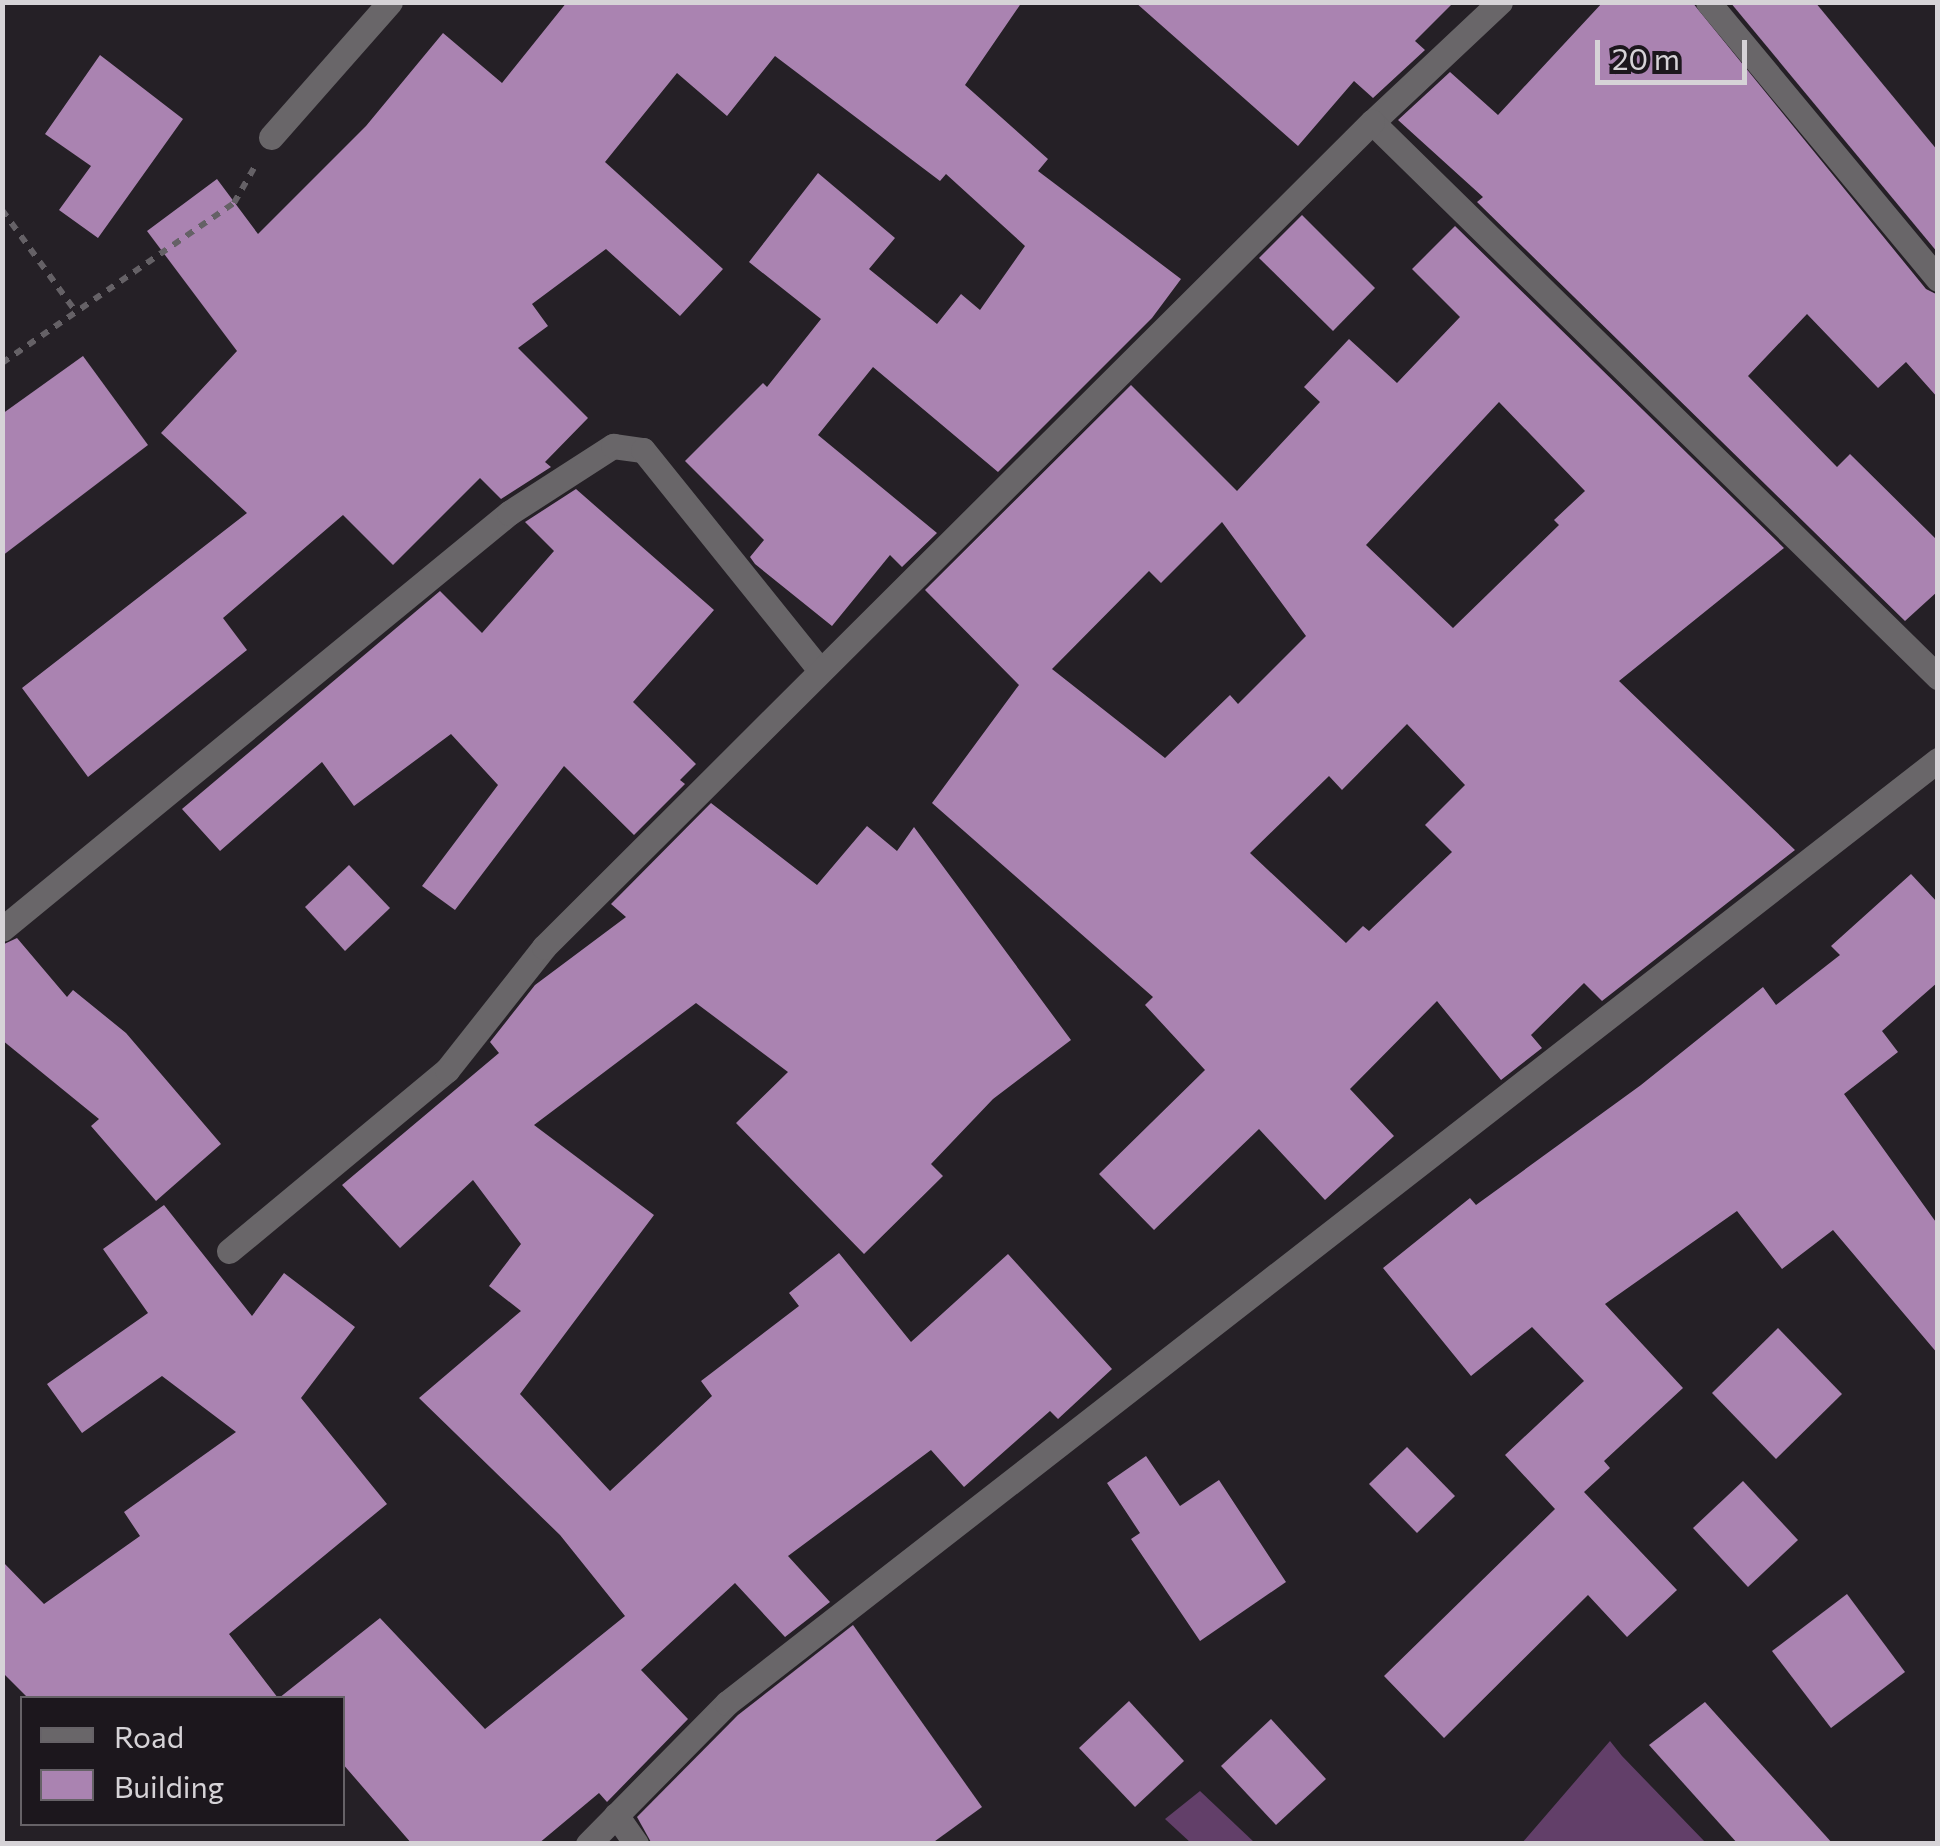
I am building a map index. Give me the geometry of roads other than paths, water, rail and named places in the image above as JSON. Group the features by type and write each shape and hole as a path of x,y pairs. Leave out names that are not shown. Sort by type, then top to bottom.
{"street":[{"path":"272,136 390,2"},
{"path":"229,1252 447,1070 544,948 818,668 1372,122 1500,2"},
{"path":"1708,2 1938,279"},
{"path":"1372,122 1938,676"},
{"path":"2,928 495,524 612,446 643,450 818,668"},
{"path":"588,1844 727,1703 1938,760"},
{"path":"616,1816 636,1844"}]}
